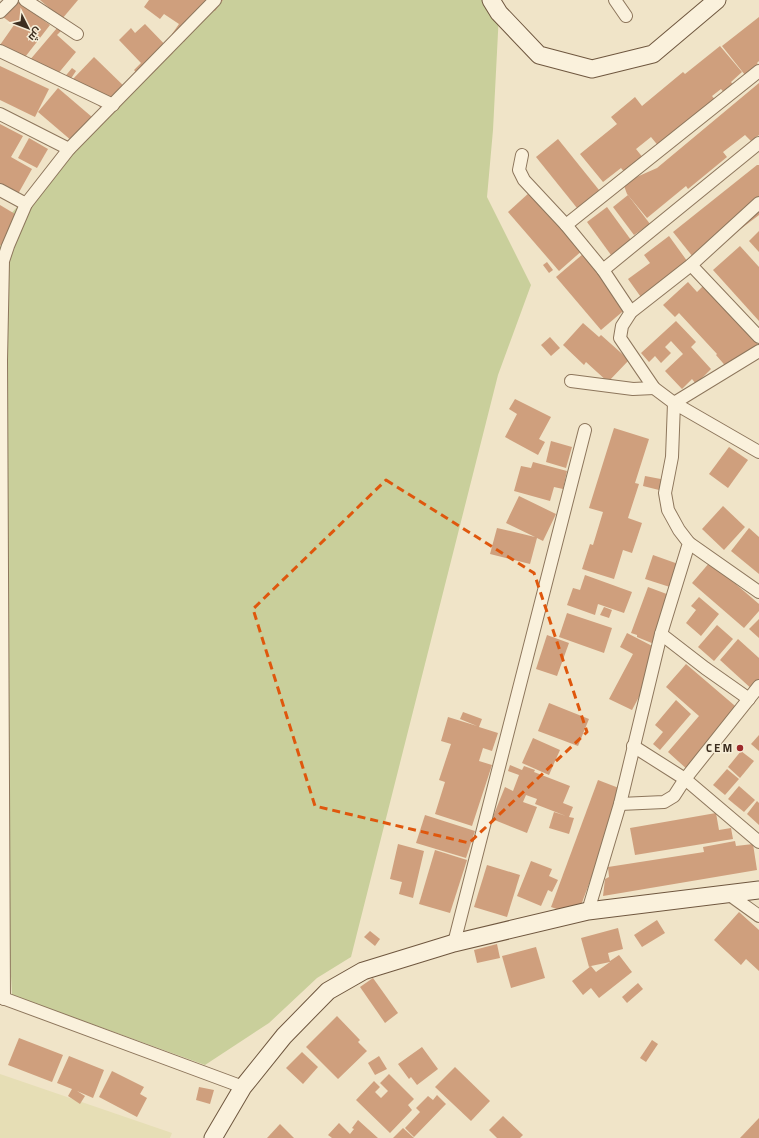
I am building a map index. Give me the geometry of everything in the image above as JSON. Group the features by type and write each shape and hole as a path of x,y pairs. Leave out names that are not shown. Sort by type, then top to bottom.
{"main road":[{"path":"495,6 539,55 592,69 653,54 717,0"},
{"path":"213,1138 243,1087 284,1036 328,991 363,971 454,943 588,911 759,890"}],"street":[{"path":"0,12 12,0"},
{"path":"25,0 77,34"},
{"path":"215,0 69,149 26,204 3,261 1,376 2,998 243,1087"},
{"path":"615,0 626,16"},
{"path":"0,51 113,105"},
{"path":"566,225 759,71"},
{"path":"0,114 69,149"},
{"path":"603,270 759,143"},
{"path":"522,155 519,170 524,180 566,225 603,270 631,312"},
{"path":"0,190 26,204"},
{"path":"759,203 691,265 631,312 622,326 620,338 654,388 674,403 759,452"},
{"path":"691,265 759,337"},
{"path":"674,403 759,351"},
{"path":"571,381 633,389 654,388"},
{"path":"674,403 672,457 665,494 668,510 679,530 689,543 759,592"},
{"path":"454,943 585,430"},
{"path":"588,911 620,804 661,634 689,543"},
{"path":"661,634 705,668 749,699"},
{"path":"620,804 664,802 674,796 759,686"},
{"path":"633,746 686,779 759,842"},
{"path":"727,893 758,914"}],"highlighted area":[{"path":"386,480 534,573 587,732 469,843 315,806 253,609"}],"shaded area":[{"path":"0,1074 172,1133 170,1138 0,1138"}],"green space":[{"path":"216,0 491,0 499,13 493,130 487,197 531,285 498,375 351,957 317,978 269,1023 205,1065 12,995 0,770 0,226 69,149"}],"building":[{"path":"16,0 50,25 22,61 0,45 14,25 3,17"},
{"path":"40,0 78,0 62,19"},
{"path":"149,0 223,0 215,11 207,6 200,21 184,42 172,34 179,24 164,14 160,19 144,7"},
{"path":"759,17 759,61 757,63 759,66 749,80 722,46"},
{"path":"145,24 173,53 163,62 155,54 149,59 158,68 144,81 134,70 141,63 119,40 131,28 135,33"},
{"path":"57,28 61,31 57,35 76,52 52,81 29,61"},
{"path":"720,46 742,72 731,82 736,88 727,96 721,89 712,96 717,102 660,148 651,137 636,149 644,159 626,174 621,168 603,182 580,154 617,124 611,117 635,97 642,106 683,72 685,74"},
{"path":"94,57 131,93 102,109 72,80"},
{"path":"0,66 49,89 35,117 0,100"},
{"path":"72,68 76,71 68,83 63,79"},
{"path":"759,83 759,135 751,141 745,135 723,152 727,157 688,189 686,186 647,218 627,194 623,183 657,168"},
{"path":"58,88 99,123 79,147 38,112"},
{"path":"0,124 23,136 11,157 32,169 18,194 0,184"},
{"path":"29,138 48,149 37,168 18,158"},
{"path":"558,139 599,190 577,208 536,157"},
{"path":"757,165 759,165 759,215 697,262 673,232"},
{"path":"530,192 584,249 559,271 508,212"},
{"path":"628,195 650,224 634,235 613,207"},
{"path":"0,205 20,217 2,246 0,245"},
{"path":"607,207 631,240 611,255 587,222"},
{"path":"759,231 759,252 749,241"},
{"path":"669,236 690,265 643,300 628,279 650,263 644,255"},
{"path":"740,246 759,267 759,321 713,270"},
{"path":"583,254 628,307 601,330 556,277"},
{"path":"547,262 553,270 549,273 543,265"},
{"path":"688,282 697,292 704,285 758,344 729,370 716,355 717,354 679,313 675,317 663,305"},
{"path":"676,321 696,342 691,347 711,369 696,384 692,379 682,389 665,371 683,354 671,341 665,347 671,353 661,363 655,356 649,362 641,353"},
{"path":"583,323 599,337 601,335 629,360 608,382 586,362 584,365 563,345"},
{"path":"550,337 560,348 551,356 541,345"},
{"path":"515,399 551,417 539,439 545,442 538,455 505,437 517,414 509,409"},
{"path":"614,428 649,439 635,483 639,484 628,518 642,523 632,553 623,550 614,579 582,569 590,544 593,545 603,512 589,508"},
{"path":"551,441 572,447 566,468 546,462"},
{"path":"729,447 748,460 728,488 709,474"},
{"path":"533,462 567,471 563,489 554,487 550,501 514,491 521,466 531,468"},
{"path":"645,476 666,480 663,491 643,486"},
{"path":"519,496 556,514 543,541 537,538 530,564 490,554 497,528 535,537 506,523"},
{"path":"723,506 745,527 724,550 702,529"},
{"path":"749,528 759,537 759,574 731,551"},
{"path":"653,555 681,565 673,588 645,579"},
{"path":"710,562 759,604 759,611 744,628 692,583"},
{"path":"585,575 632,592 624,613 598,604 595,615 567,605 573,588 580,590"},
{"path":"648,587 672,596 659,646 631,633"},
{"path":"699,597 719,614 701,636 686,623 696,610 691,606"},
{"path":"604,607 612,610 609,618 600,615"},
{"path":"567,613 612,628 604,653 559,637"},
{"path":"759,619 759,638 749,629"},
{"path":"717,625 733,639 714,661 698,647"},
{"path":"627,633 660,650 649,678 632,710 609,699 633,654 620,647"},
{"path":"547,635 569,643 557,676 536,669"},
{"path":"738,639 759,658 759,685 754,691 720,660"},
{"path":"686,664 741,711 689,771 668,752 699,716 666,687"},
{"path":"676,700 691,714 660,750 653,744 663,732 655,725"},
{"path":"549,703 589,719 578,746 538,731"},
{"path":"463,712 482,719 479,727 498,733 492,751 483,748 479,761 492,765 472,826 435,814 445,782 439,780 451,744 441,741 448,717 477,726 460,719"},
{"path":"759,735 759,751 751,744"},
{"path":"533,738 560,750 549,775 522,763"},
{"path":"741,751 754,761 740,778 728,767"},
{"path":"510,765 522,770 524,766 535,770 534,772 570,786 563,803 573,807 569,817 574,818 569,834 549,828 554,812 566,816 535,804 537,799 526,795 523,802 537,807 527,833 492,819 505,787 513,791 519,775 508,771"},
{"path":"727,769 739,779 725,795 713,785"},
{"path":"598,780 624,790 577,916 551,907"},
{"path":"739,786 755,800 744,812 728,799"},
{"path":"757,801 759,803 759,825 747,814"},
{"path":"716,813 719,830 731,828 733,839 635,855 630,828"},
{"path":"425,815 475,831 466,858 416,843"},
{"path":"735,841 736,846 753,844 757,870 603,896 605,879 609,877 608,867 704,852 703,847"},
{"path":"398,844 424,851 413,898 399,894 402,882 390,879"},
{"path":"435,850 467,860 450,913 419,904"},
{"path":"531,861 552,869 549,876 558,880 552,892 548,890 541,906 517,896"},
{"path":"487,865 520,875 507,917 474,907"},
{"path":"739,912 759,930 759,971 746,959 741,965 714,940"},
{"path":"657,920 665,933 642,947 634,935"},
{"path":"618,928 623,949 608,953 610,961 619,955 632,972 599,998 591,988 583,995 572,981 591,966 589,967 581,938","holes":["610,962 596,972 591,966"]},
{"path":"370,931 380,939 375,946 364,937"},
{"path":"497,944 500,958 477,963 474,950"},
{"path":"536,947 545,978 511,988 502,956"},
{"path":"373,978 398,1013 385,1023 360,987"},
{"path":"638,983 643,989 627,1003 622,997"},
{"path":"337,1016 360,1040 358,1042 367,1051 338,1079 306,1047"},
{"path":"19,1038 63,1055 52,1082 8,1065"},
{"path":"652,1040 658,1044 646,1062 640,1058"},
{"path":"422,1047 438,1069 417,1085 411,1077 409,1079 398,1064"},
{"path":"302,1052 318,1067 303,1084 286,1068"},
{"path":"69,1056 104,1070 93,1098 77,1091 85,1096 80,1104 68,1096 72,1089 57,1083"},
{"path":"379,1056 387,1069 375,1075 368,1063"},
{"path":"455,1067 490,1101 471,1121 435,1087"},
{"path":"112,1071 144,1087 140,1094 147,1098 137,1117 99,1097"},
{"path":"389,1074 414,1099 408,1105 412,1110 390,1133 356,1100 374,1081 380,1087 375,1092 381,1098 388,1091 380,1083"},
{"path":"199,1087 214,1090 210,1104 196,1100"},
{"path":"437,1095 446,1104 414,1137 405,1128 420,1112 416,1108 428,1096 433,1100"},
{"path":"503,1116 523,1135 520,1138 497,1138 489,1130"},
{"path":"759,1118 759,1138 740,1138"},
{"path":"358,1120 378,1138 332,1138 328,1135 339,1123 350,1134 354,1129 352,1128"},
{"path":"280,1124 294,1138 267,1138"},
{"path":"403,1128 414,1138 393,1138"}],"place":[{"name":"C E M","path":"740,748"}]}
